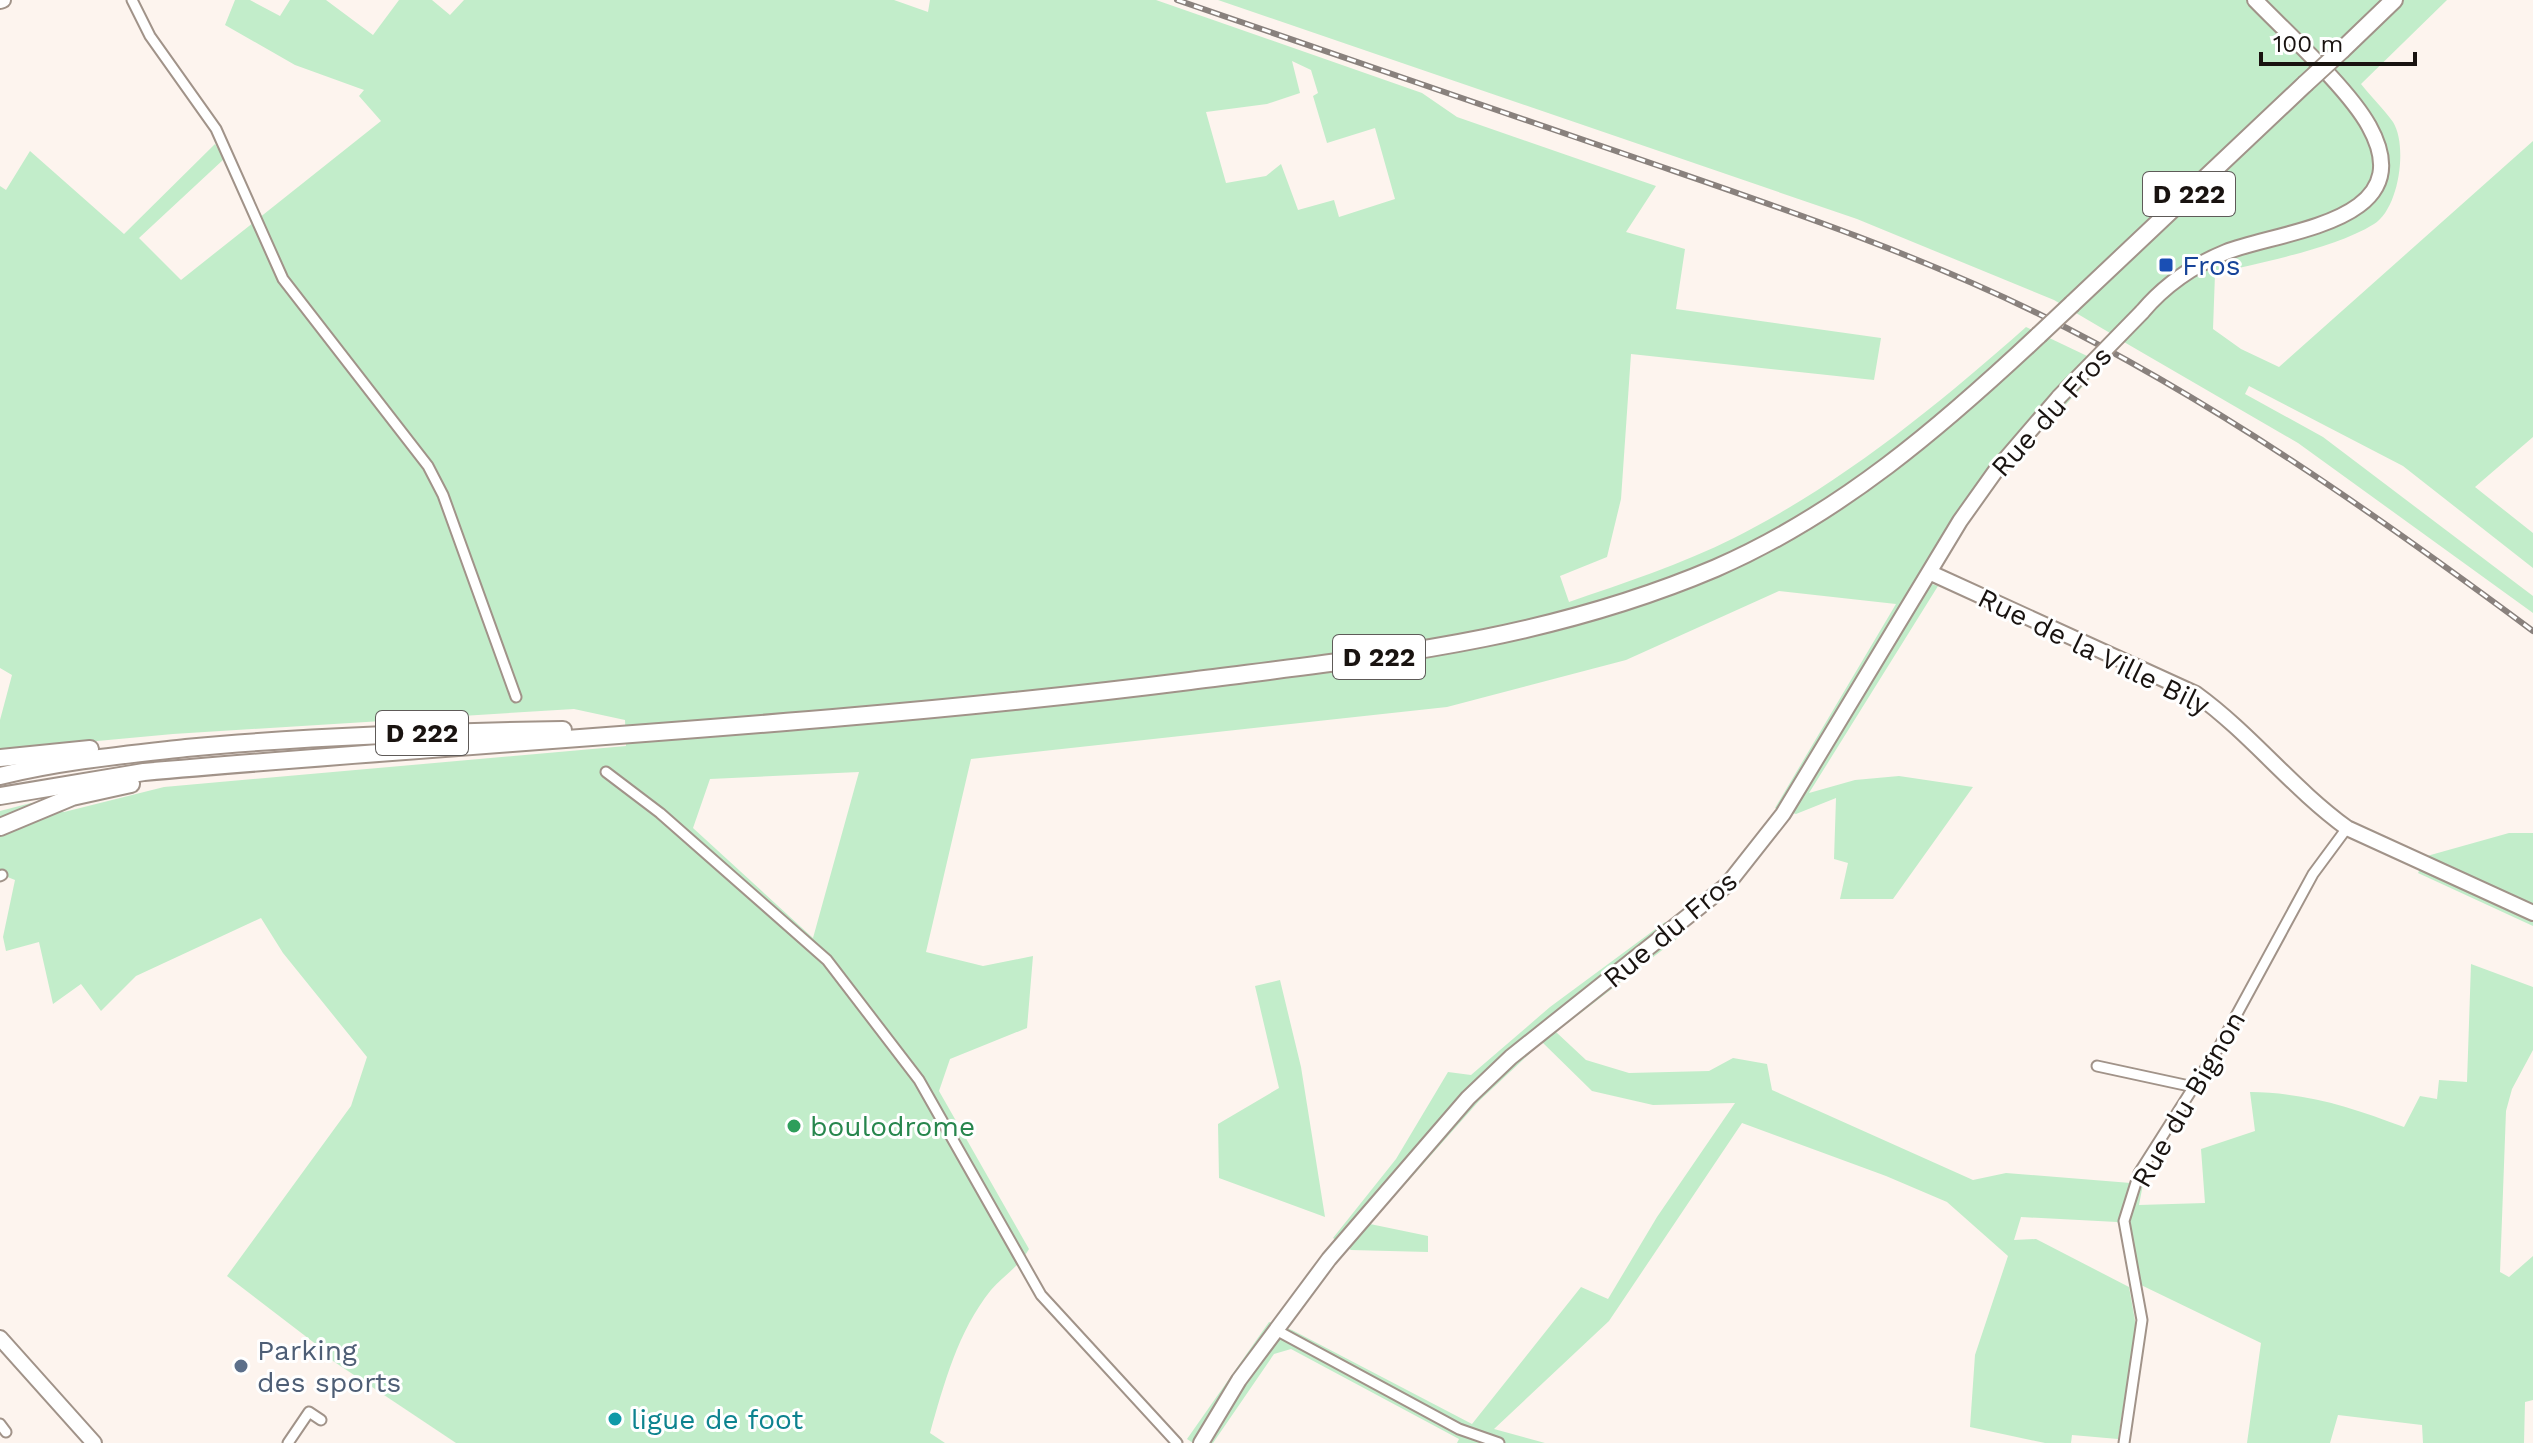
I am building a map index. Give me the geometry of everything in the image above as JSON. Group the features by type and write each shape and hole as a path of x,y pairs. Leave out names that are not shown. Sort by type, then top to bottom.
{"highway":[{"name":"D 222","path":"0,796 144,772 1025,702 1433,650 1544,628 1632,600 1720,566 1818,514 1902,456 2039,335 2394,0"},
{"name":"D 222","path":"0,776 96,758 360,735 633,732"},
{"path":"0,758 190,742 211,746"},
{"path":"0,827 72,797 121,785 284,762"}],"street":[{"path":"132,0 150,36 216,129 283,279 428,466 443,495 516,697"},
{"name":"Rue du Fros","path":"1201,1443 1239,1380 1329,1259 1468,1098 1511,1057 1727,885 1754,855 1931,573 1960,521 1997,469 2059,397 2142,312 2189,271 2226,252 2329,224 2358,209 2378,183 2381,154 2369,126 2255,0"},
{"name":"Rue de la Ville Bily","path":"1931,573 2196,694 2232,721 2320,808 2347,828 2533,913"},
{"path":"606,772 660,813 827,960 919,1080 1041,1295 1177,1443"},
{"name":"Rue du Bignon","path":"2124,1443 2142,1320 2124,1221 2139,1173 2194,1087 2313,874 2347,828"},
{"path":"2097,1066 2194,1087"},
{"path":"1276,1330 1459,1429 1499,1443"},
{"path":"2,1344 94,1443"},
{"path":"288,1443 309,1412 321,1420"}],"green space":[{"path":"235,0 250,0 280,16 290,0 326,0 373,35 399,0 432,0 450,15 464,0 894,0 928,12 930,0 1156,0 1422,93 1457,117 1656,186 1626,232 1685,249 1676,309 1881,338 1874,380 1631,354 1621,499 1607,557 1560,576 1569,602 1694,556 1774,517 1887,442 2026,327 2104,364 2018,455 1997,454 1917,579 1938,586 1809,793 1855,780 1899,776 1973,787 1893,899 1840,899 1848,863 1834,859 1836,798 1796,814 1775,808 1896,604 1779,591 1626,660 1447,707 971,759 926,952 983,966 1033,956 1027,1028 950,1059 939,1091 1029,1249 979,1306 961,1340 930,1433 945,1443 456,1443 315,1349 317,1345 227,1276 351,1106 367,1057 283,953 261,918 136,976 101,1011 81,984 53,1004 39,942 6,951 3,937 15,880 0,874 0,811 31,803 64,812 164,787 626,746 625,720 574,709 173,734 0,750 0,720 12,675 0,668 0,186 6,190 30,151 124,234 215,144 224,159 139,238 181,280 381,121 359,96 364,90 295,65 225,25","holes":["1292,61 1311,70 1318,93 1313,96 1327,143 1375,128 1395,199 1339,217 1334,200 1298,210 1281,164 1266,176 1226,183 1206,112 1267,104 1300,93","859,772 813,938 693,828 710,779"]},
{"path":"1218,0 2447,0 2361,84 2393,122 2398,133 2398,176 2390,205 2383,216 2374,224 2338,241 2215,274 2213,329 2241,349 2279,367 2533,141 2533,437 2475,487 2533,533 2533,568 2403,466 2249,386 2245,394 2323,437 2533,596 2533,613 2298,443 2124,342 2152,313 2136,307 2110,333 2054,300 1857,219"},
{"path":"2509,833 2533,833 2533,926 2418,873 2427,856"},
{"path":"1665,922 1687,931 1556,1032 1586,1060 1629,1073 1709,1071 1733,1058 1767,1064 1772,1090 1973,1180 2006,1173 2143,1184 2139,1205 2205,1203 2201,1149 2255,1131 2250,1092 2329,1102 2404,1127 2420,1096 2437,1099 2439,1080 2467,1082 2471,964 2533,987 2533,1050 2512,1089 2506,1111 2500,1272 2509,1277 2533,1256 2533,1400 2525,1402 2524,1443 2423,1443 2422,1425 2338,1415 2330,1443 2247,1443 2261,1343 2141,1285 2132,1233 2117,1222 2021,1217 2014,1240 2036,1239 2129,1287 2136,1326 2118,1439 2072,1435 2071,1443 2045,1443 1970,1427 1975,1355 2008,1256 1947,1202 1742,1123 1609,1321 1494,1429 1545,1443 1457,1443 1459,1439 1291,1349 1274,1354 1213,1443 1193,1443 1187,1439 1269,1322 1292,1330 1472,1424 1581,1287 1608,1299 1657,1217 1735,1103 1653,1105 1592,1091 1542,1042 1479,1101 1370,1224 1428,1236 1428,1252 1351,1250 1333,1238 1396,1159 1448,1072 1471,1075 1550,1007"},
{"path":"1280,980 1301,1067 1325,1217 1219,1178 1218,1124 1279,1088 1255,986"}],"railway":[{"path":"1177,0 1792,212 1940,269 2037,313 2103,347 2230,421 2353,502 2533,631"}],"place":[{"name":"Fros","path":"2166,265"},
{"name":"boulodrome","path":"794,1126"},
{"name":"Parking des sports","path":"241,1366"},
{"name":"ligue de foot","path":"615,1419"}]}
